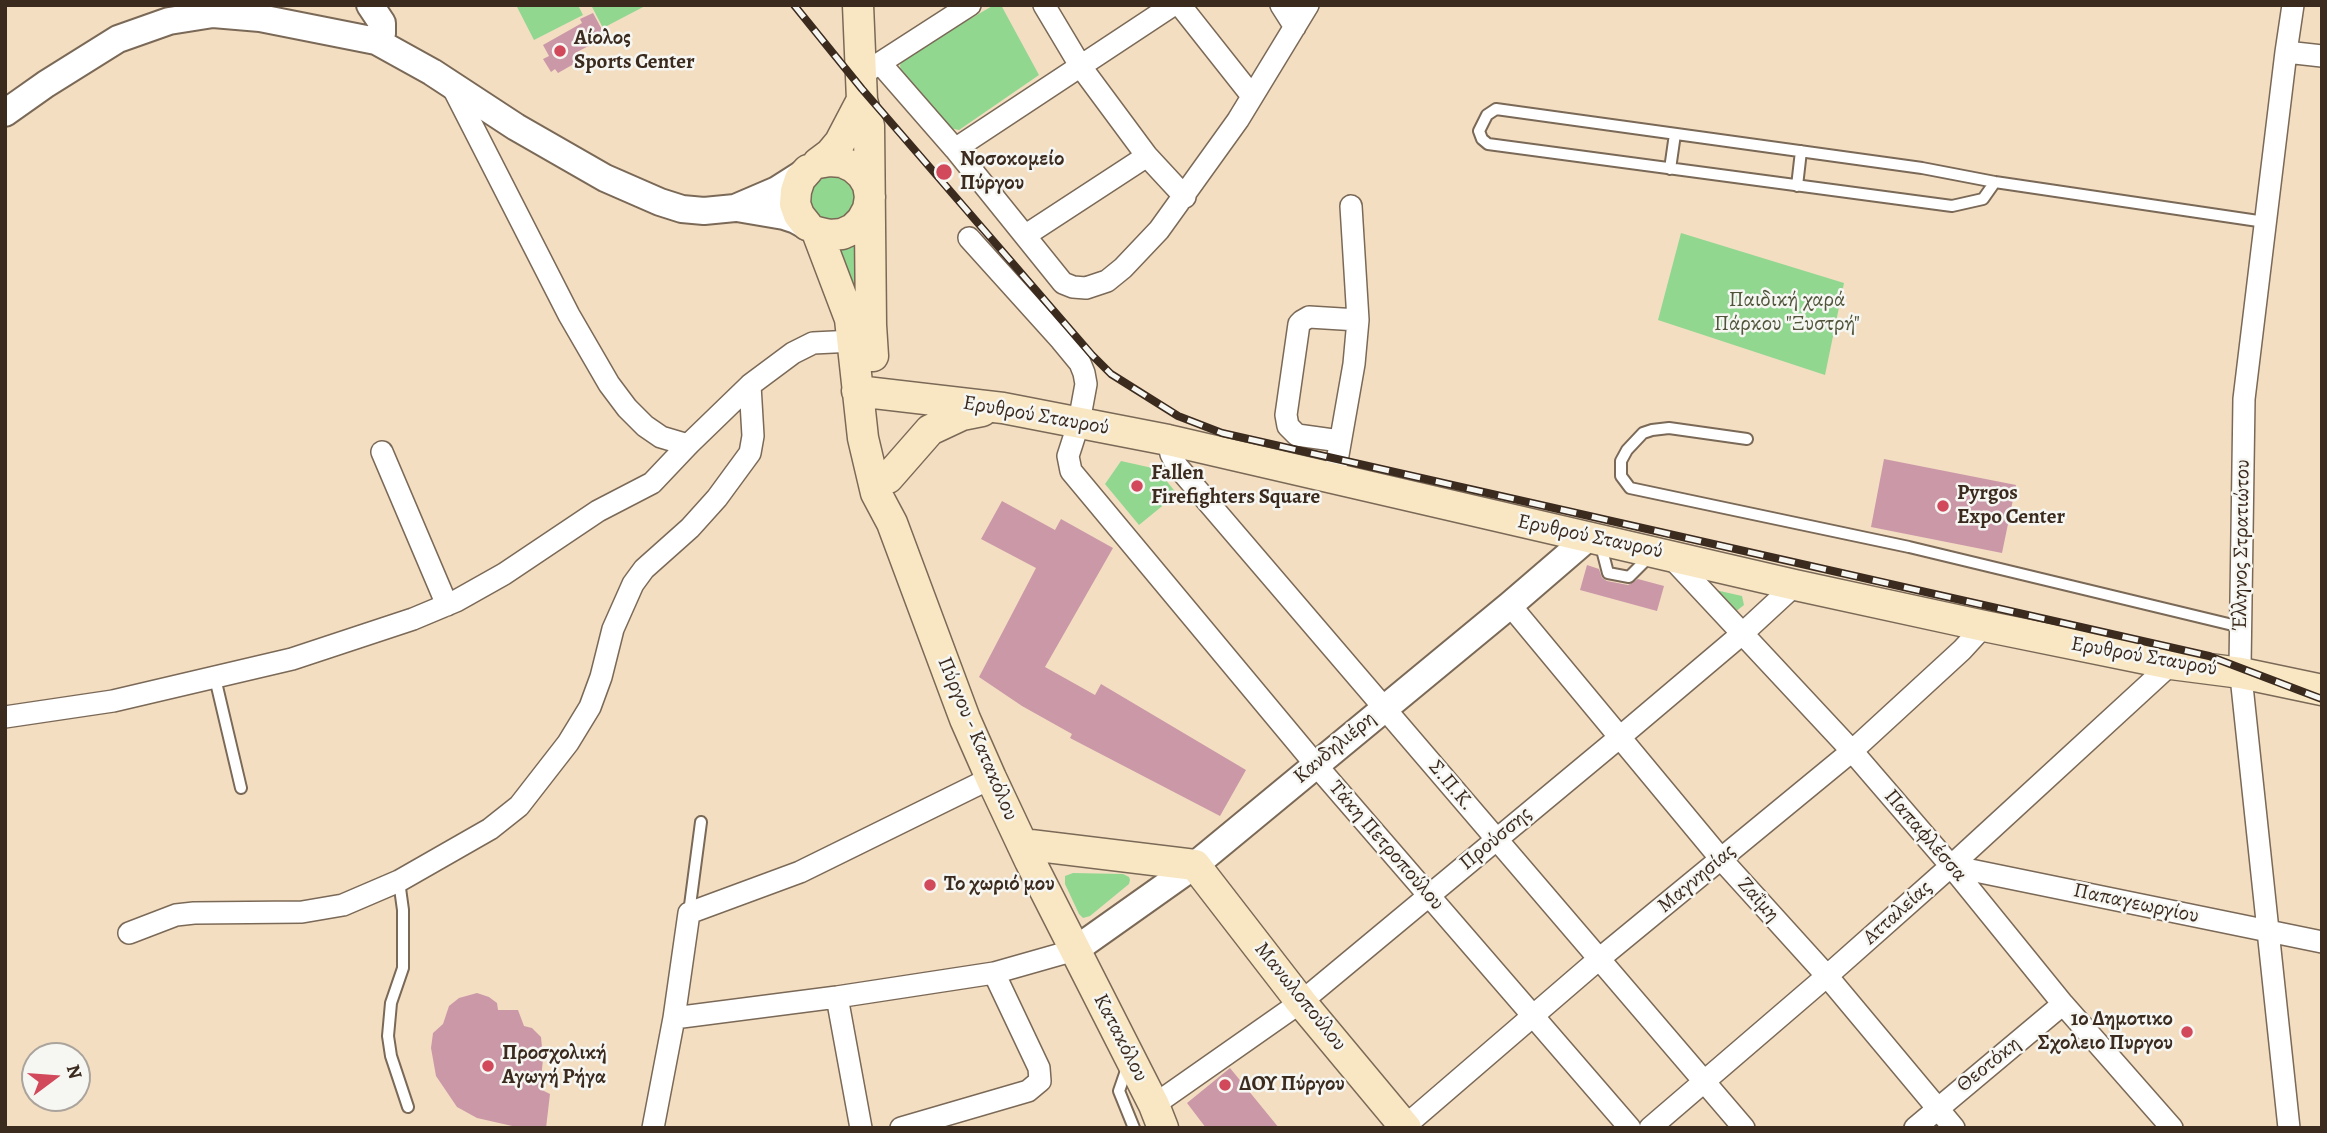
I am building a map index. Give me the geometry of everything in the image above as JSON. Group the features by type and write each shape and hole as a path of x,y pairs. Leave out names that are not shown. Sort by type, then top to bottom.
{"main road":[{"name":"Πύργου - Κατακόλου","path":"858,5 868,79 871,325 867,391 868,466 876,493 892,523 938,635 991,778 1075,950"},
{"name":"Πύργου - Κατακόλου","path":"868,79 839,142 830,154 800,179 796,204 800,215 812,229 850,320 888,478 892,523"},
{"name":"Πύργου - Κατακόλου","path":"812,229 830,236 853,229 868,209 870,197 868,185 853,167 830,160 813,166"},
{"name":"Ερυθρού Σταυρού","path":"867,391 1003,408 1168,440 1795,585 2171,664 2241,673 2322,691"},
{"path":"888,478 930,430 962,415 1003,408"},
{"path":"1022,844 1195,865"},
{"name":"Μανωλοπούλου","path":"1195,865 1301,1002 1406,1127"},
{"name":"Κατακόλου","path":"1075,950 1158,1116"}],"street":[{"path":"370,5 380,19 383,29 376,41"},
{"path":"970,5 868,79 955,149 1063,283 1086,288 1107,281 1123,268 1159,230 1185,197 1308,5"},
{"path":"1044,5 1081,67 1147,156 1185,197"},
{"path":"955,149 1173,5"},
{"path":"1180,5 1252,96"},
{"path":"1281,5 1295,27"},
{"name":"Έλληνος Στρατιώτου","path":"2289,1128 2241,673 2241,628 2244,399 2293,5"},
{"path":"5,113 118,39 177,13 248,17 376,41 432,72 549,146 637,193 682,209 704,211 735,208 784,216 812,229"},
{"path":"2286,52 2322,56"},
{"path":"452,86 569,315 609,384 645,426 661,437 688,445"},
{"path":"1026,235 1147,156"},
{"path":"735,208 777,190 813,166"},
{"path":"1334,478 1359,320 1351,206"},
{"name":"Τάκη Πετροπούλου","path":"969,239 1031,304 1080,363 1086,384 1079,422 1068,456 1071,471 1316,765 1630,1128"},
{"path":"1340,441 1297,435 1288,426 1286,415 1299,324 1309,317 1359,320"},
{"path":"5,717 113,701 292,659 353,640 447,605 505,574 598,510 652,483 750,386 793,353 813,343 854,341"},
{"path":"129,933 176,915 302,912 342,905 399,881 490,829 519,806 568,743 590,707 613,629 633,584 644,569 690,528 717,498 750,453 753,436 750,386"},
{"name":"Σ.Π.Κ.","path":"1168,440 1177,466 1744,1128"},
{"path":"382,452 447,605"},
{"name":"Κανδηλιέρη","path":"1075,950 1195,865 1384,707 1594,538"},
{"name":"Παπαφλέσσα","path":"1661,552 1743,633 1852,751 1951,866 2063,1004 2172,1128"},
{"name":"Προύσσης","path":"1158,1116 1301,1002 1620,737 1743,633 1795,585"},
{"name":"Ζαΐμη","path":"1510,605 1721,859 1827,976 1954,1128"},
{"name":"Μαγνησίας","path":"1406,1127 1600,959 1852,751 1962,650 1984,626"},
{"name":"Ατταλείας","path":"1650,1128 1951,866 2171,664"},
{"path":"653,1128 674,1018 689,913 800,872 991,778"},
{"name":"Παπαγεωργίου","path":"1951,866 2322,942"},
{"path":"674,1018 994,973 1075,950"},
{"path":"901,1128 923,1125 1028,1091 1040,1081 1039,1068 994,973"},
{"path":"837,997 861,1128"},
{"name":"Θεοτόκη","path":"1915,1128 2063,1004"}],"lane":[{"path":"1995,182 1983,199 1952,206 1488,144 1479,131 1487,115 1496,109 1922,168 1995,182 2265,222"},
{"path":"1670,169 1675,134"},
{"path":"1797,186 1801,151"},
{"path":"1746,439 1670,428 1653,430 1643,433 1627,450 1621,461 1621,476 1630,488 1909,547 2241,628"},
{"path":"215,678 241,788"},
{"path":"689,913 701,822"},
{"path":"399,881 403,910 403,968 391,1003 388,1036 391,1056 408,1107"},
{"path":"1130,1059 1119,1091 1134,1128"}],"green space":[{"path":"516,5 578,5 583,15 534,40"},
{"path":"591,5 647,5 603,28"},
{"path":"994,5 1001,5 1039,75 959,130 944,127 901,72 900,65 906,56"},
{"path":"823,170 857,182 854,218 819,223 804,190"},
{"path":"865,231 854,304 837,245"},
{"name":"Παιδική χαρά Πάρκου \"Ξυστρή\"","path":"1681,233 1844,283 1825,375 1658,320"},
{"path":"1121,461 1157,469 1177,494 1139,525 1105,484"},
{"path":"1711,589 1742,596 1744,605 1730,616"},
{"path":"1073,873 1123,874 1130,880 1129,884 1090,916 1083,918 1065,884 1065,876"}],"building":[{"name":"Αίολος Sports Center","path":"593,13 606,37 575,53 579,61 558,73 555,69 551,72 543,59 549,56 543,45 582,23 580,19"},
{"name":"Pyrgos Expo Center","path":"1884,459 2016,485 2002,553 1871,527"},
{"path":"1002,501 1055,530 1061,519 1113,548 1045,667 1095,695 1101,684 1246,770 1220,816 1070,738 1072,734 1022,706 979,677 1036,568 981,539"},
{"path":"1587,565 1599,569 1602,578 1607,581 1628,585 1638,579 1664,586 1657,611 1580,590"},
{"name":"Προσχολική Αγωγή Ρήγα","path":"477,993 497,1003 498,1010 518,1010 524,1026 532,1028 541,1037 543,1059 540,1089 550,1094 546,1128 521,1128 477,1118 457,1107 436,1076 431,1048 433,1033 443,1024 449,1006 459,998"},
{"name":"ΔΟΥ Πύργου","path":"1230,1068 1279,1128 1206,1128 1187,1103"}],"railway":[{"path":"794,5 862,89 1092,355 1111,374 1178,416 1222,433 2209,656 2322,699"}],"place":[{"name":"Αίολος Sports Center","path":"560,51"},
{"name":"Νοσοκομείο Πύργου","path":"944,172"},
{"name":"Fallen Firefighters Square","path":"1137,486"},
{"name":"Pyrgos Expo Center","path":"1943,506"},
{"name":"Το χωριό μου","path":"930,885"},
{"name":"1ο Δημοτικο Σχολειο Πυργου","path":"2187,1032"},
{"name":"Προσχολική Αγωγή Ρήγα","path":"488,1066"},
{"name":"ΔΟΥ Πύργου","path":"1225,1085"}]}
